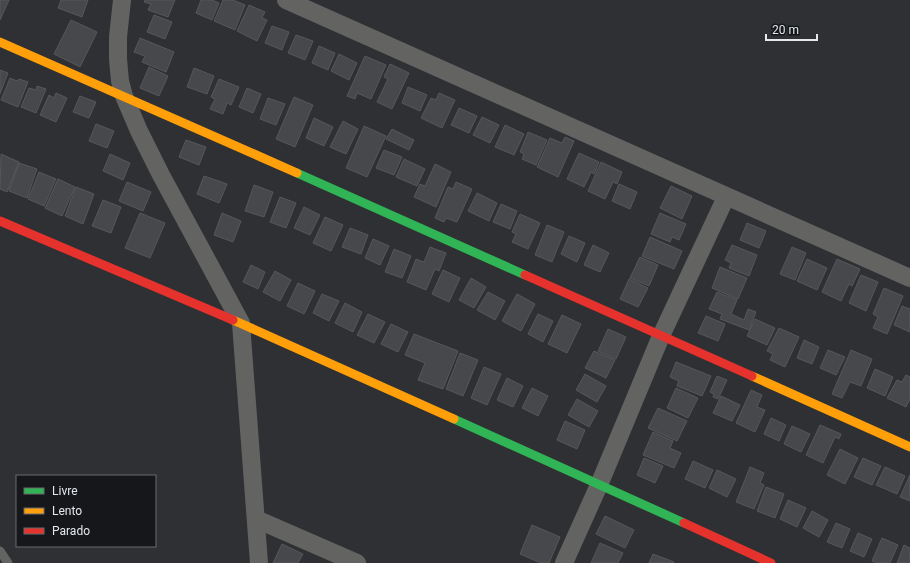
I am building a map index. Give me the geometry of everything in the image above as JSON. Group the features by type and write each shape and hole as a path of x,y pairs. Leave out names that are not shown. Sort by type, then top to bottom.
{"street":[{"path":"122,0 118,38 118,59 120,81 124,96 139,131 161,175 241,323 256,519 255,560"},
{"path":"286,0 910,278"},
{"path":"0,42 910,447"},
{"path":"564,563 599,485 661,336 726,197"},
{"path":"0,221 241,323 771,563"},
{"path":"256,519 357,563"}],"lane":[{"path":"0,551 8,563"}],"building":[{"path":"0,0 9,0 0,20"},
{"path":"61,0 88,0 82,17 58,8"},
{"path":"145,0 175,0 168,17 148,10 151,4 144,2"},
{"path":"201,0 212,0 219,3 212,20 196,13"},
{"path":"223,0 233,0 245,5 235,30 214,21"},
{"path":"249,5 265,12 262,18 267,20 257,41 237,31"},
{"path":"154,15 172,22 165,39 147,32"},
{"path":"71,20 97,32 80,67 54,54"},
{"path":"272,26 289,32 282,50 265,43"},
{"path":"296,35 313,41 305,60 288,53"},
{"path":"140,38 174,52 166,72 142,62 145,56 134,52"},
{"path":"319,46 335,53 328,70 312,63"},
{"path":"339,54 357,63 349,80 331,71"},
{"path":"365,56 386,65 371,99 357,93 355,99 347,96"},
{"path":"390,64 409,73 392,109 377,102 388,79 384,77"},
{"path":"149,67 168,76 159,96 140,88"},
{"path":"194,68 214,76 207,94 187,87"},
{"path":"0,70 8,73 0,94"},
{"path":"10,78 17,81 19,79 28,82 18,107 1,100"},
{"path":"219,79 239,87 231,105 227,103 223,114 210,109 215,99 211,97"},
{"path":"37,86 46,89 36,113 21,107 29,88 36,90"},
{"path":"408,87 427,95 420,111 402,103"},
{"path":"247,88 261,94 253,113 239,107"},
{"path":"56,93 67,98 56,122 40,115 49,95 54,98"},
{"path":"439,93 455,100 442,128 421,118 431,98 436,100"},
{"path":"80,96 96,102 89,118 73,112"},
{"path":"294,97 313,105 295,147 276,139"},
{"path":"268,98 285,104 276,125 260,119"},
{"path":"459,108 477,116 469,133 451,125"},
{"path":"482,117 499,125 490,143 473,135"},
{"path":"314,118 333,127 324,146 306,138"},
{"path":"343,121 358,129 346,154 330,147"},
{"path":"96,124 114,131 107,148 89,141"},
{"path":"505,125 524,134 514,155 495,147"},
{"path":"364,126 386,136 367,177 346,168"},
{"path":"392,129 414,140 409,150 386,139"},
{"path":"528,132 547,140 536,165 522,159 524,154 520,152"},
{"path":"565,137 574,141 558,177 537,167 550,138 562,143"},
{"path":"186,140 206,147 199,165 179,157"},
{"path":"384,150 402,157 394,175 376,168"},
{"path":"579,153 599,162 594,174 591,172 584,187 567,179"},
{"path":"1,154 19,162 7,192 0,189"},
{"path":"110,154 130,163 123,180 103,171"},
{"path":"404,159 425,169 417,186 396,177"},
{"path":"601,162 622,172 617,184 613,182 605,199 588,191"},
{"path":"19,163 37,169 27,198 9,191"},
{"path":"435,164 451,172 436,207 414,197 420,184 425,186"},
{"path":"39,172 56,179 44,206 28,199"},
{"path":"204,176 227,184 219,203 197,194"},
{"path":"58,179 75,187 62,216 45,208"},
{"path":"127,182 151,192 143,211 119,201"},
{"path":"456,182 472,189 457,222 446,218 444,222 435,218 448,187 453,189"},
{"path":"619,184 637,192 630,209 612,201"},
{"path":"254,185 273,192 264,217 245,211"},
{"path":"671,186 692,196 682,219 660,208"},
{"path":"76,187 94,194 83,224 65,216"},
{"path":"477,193 497,203 489,221 468,211"},
{"path":"280,197 296,203 286,228 270,222"},
{"path":"103,200 121,207 111,233 92,226"},
{"path":"501,204 517,211 510,229 493,222"},
{"path":"304,207 320,215 310,235 294,228"},
{"path":"140,213 165,223 150,258 125,248"},
{"path":"222,213 241,221 233,242 214,235"},
{"path":"660,213 686,224 679,240 672,237 670,242 651,234"},
{"path":"520,214 540,223 528,249 512,242 516,234 512,232"},
{"path":"325,217 343,225 331,251 313,243"},
{"path":"747,223 766,231 759,248 740,240"},
{"path":"547,225 564,232 552,262 535,255"},
{"path":"350,228 368,235 361,254 342,247"},
{"path":"569,236 585,243 577,262 561,254"},
{"path":"650,237 682,251 674,269 642,256"},
{"path":"373,239 389,246 380,265 365,258"},
{"path":"593,245 609,253 600,272 584,265"},
{"path":"732,245 757,255 749,276 729,268 731,263 725,260"},
{"path":"430,247 446,253 439,271 435,269 426,290 407,282 416,259 424,262"},
{"path":"792,247 806,253 795,280 780,274"},
{"path":"394,249 411,256 402,278 385,272"},
{"path":"640,257 658,265 649,286 630,278"},
{"path":"807,259 827,268 817,290 797,281"},
{"path":"837,259 860,269 852,286 849,284 841,301 822,292"},
{"path":"251,265 265,272 258,289 243,282"},
{"path":"720,267 747,278 738,299 712,288"},
{"path":"443,270 460,278 449,302 432,294"},
{"path":"275,271 291,280 280,301 263,292"},
{"path":"861,275 878,282 866,311 849,303"},
{"path":"471,278 486,287 474,308 459,300"},
{"path":"629,279 648,288 638,307 620,299"},
{"path":"298,283 315,291 304,314 287,306"},
{"path":"884,288 903,296 887,334 873,328 878,317 873,314"},
{"path":"488,292 505,301 495,320 477,310"},
{"path":"717,292 737,300 731,314 744,320 748,309 756,312 749,330 720,319 722,314 709,309"},
{"path":"322,294 339,301 329,321 313,313"},
{"path":"517,294 535,304 521,331 502,321"},
{"path":"345,303 362,312 353,332 335,323"},
{"path":"902,306 910,309 910,332 894,325"},
{"path":"368,314 385,322 374,343 357,335"},
{"path":"538,314 553,321 543,342 528,334"},
{"path":"562,315 581,324 567,353 548,344"},
{"path":"706,316 725,324 718,341 698,333"},
{"path":"755,319 775,328 767,345 747,336"},
{"path":"391,324 408,332 398,352 381,344"},
{"path":"779,328 799,337 785,367 770,360 773,354 767,351"},
{"path":"608,329 626,337 616,359 598,351"},
{"path":"414,334 458,351 443,389 418,380 425,363 405,355"},
{"path":"804,340 819,347 812,364 797,358"},
{"path":"828,350 845,357 836,375 820,368"},
{"path":"851,350 872,359 861,386 850,382 842,398 832,394"},
{"path":"594,351 615,360 606,378 585,368"},
{"path":"460,353 478,360 463,396 446,389"},
{"path":"676,362 711,376 702,396 677,386 679,381 670,377"},
{"path":"484,367 501,374 487,405 471,398"},
{"path":"875,369 893,377 885,396 867,388"},
{"path":"585,374 606,386 597,402 576,390"},
{"path":"906,375 910,377 910,399 906,407 887,398 897,380 902,382"},
{"path":"717,376 727,380 718,399 713,397 714,394 710,392"},
{"path":"507,378 523,386 513,407 497,400"},
{"path":"532,388 548,396 538,416 522,408"},
{"path":"676,388 698,398 688,418 667,408"},
{"path":"751,390 762,395 757,407 765,410 755,432 736,423"},
{"path":"721,396 740,405 732,421 713,413"},
{"path":"577,399 598,411 589,427 568,415"},
{"path":"658,408 687,421 677,441 648,428"},
{"path":"771,418 786,425 779,441 764,434"},
{"path":"565,421 585,430 577,449 557,440"},
{"path":"820,425 841,434 839,439 835,437 823,463 806,455"},
{"path":"792,426 810,434 801,452 784,444"},
{"path":"653,432 673,441 670,448 681,453 674,468 643,455"},
{"path":"840,449 858,458 845,484 827,475"},
{"path":"644,458 663,466 655,483 637,475"},
{"path":"863,458 881,466 872,485 854,477"},
{"path":"693,461 713,470 705,488 685,479"},
{"path":"750,467 764,473 760,483 764,485 754,509 736,502"},
{"path":"885,467 905,476 897,494 876,485"},
{"path":"717,470 736,479 727,497 709,488"},
{"path":"910,475 910,501 900,497"},
{"path":"766,487 784,494 775,518 757,511"},
{"path":"788,500 806,508 797,527 780,519"},
{"path":"812,511 828,520 819,537 803,528"},
{"path":"605,516 634,530 625,548 596,534"},
{"path":"836,523 850,529 842,548 827,542"},
{"path":"532,525 560,537 549,563 541,563 520,554"},
{"path":"858,533 872,539 864,557 850,551"},
{"path":"882,538 898,545 890,563 877,563 872,561"},
{"path":"600,543 623,553 618,563 591,563"},
{"path":"282,544 303,554 298,563 273,563"},
{"path":"904,545 910,548 910,563 897,563"},
{"path":"653,554 674,562 649,563"}],"traffic: fast":[{"path":"297,173 525,275"},
{"path":"454,419 684,523"}],"traffic: slow":[{"path":"0,42 297,173"},
{"path":"233,320 454,419"},
{"path":"752,376 910,447"}],"traffic: jam":[{"path":"0,221 233,320"},
{"path":"525,275 752,376"},
{"path":"684,523 771,563"}]}
